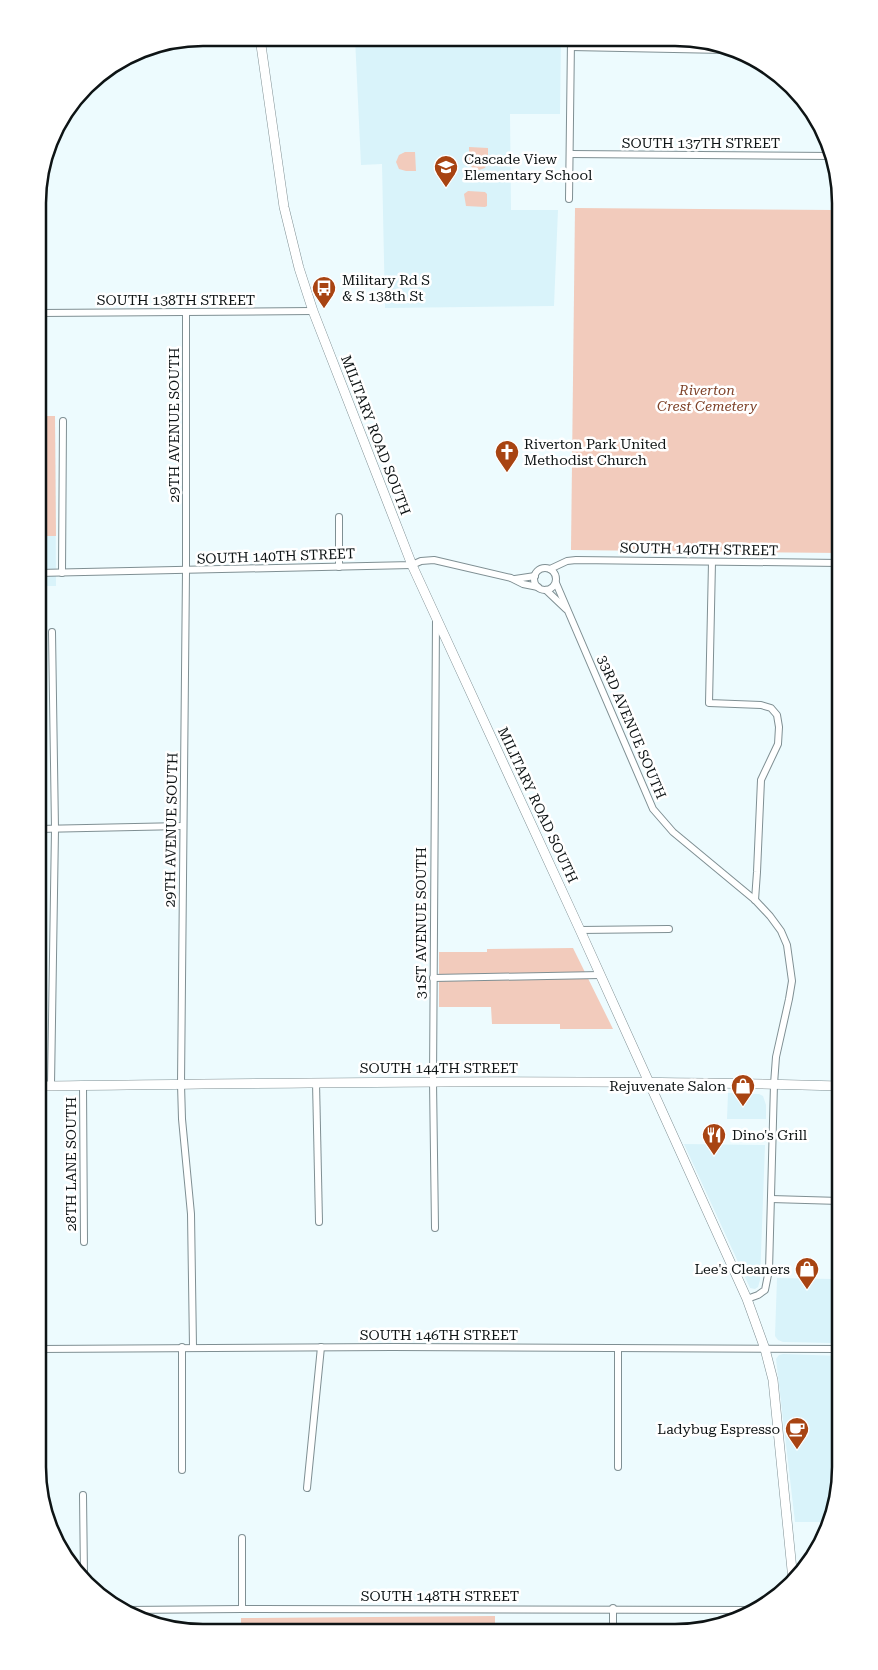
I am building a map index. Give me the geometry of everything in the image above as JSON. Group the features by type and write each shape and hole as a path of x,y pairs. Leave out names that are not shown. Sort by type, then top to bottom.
{"street":[{"name":"MILITARY ROAD SOUTH","path":"261,46 284,206 299,268 412,565 747,1300 773,1380 792,1570"},
{"path":"569,199 571,46"},
{"path":"637,46 705,49"},
{"name":"SOUTH 137TH STREET","path":"570,154 824,156"},
{"name":"SOUTH 138TH STREET","path":"46,313 314,311"},
{"name":"29TH AVENUE SOUTH","path":"186,313 186,571 181,1084 182,1119 191,1214 193,1347"},
{"path":"62,573 63,421"},
{"path":"339,517 339,567"},
{"name":"SOUTH 140TH STREET","path":"46,573 412,565 421,561 434,560 511,578 535,576"},
{"name":"SOUTH 140TH STREET","path":"550,569 567,561 576,560 832,563"},
{"path":"712,562 709,703 761,705 771,708 777,715 779,727 778,744 761,780 758,872 755,900"},
{"path":"555,574 550,569 539,570 535,576 535,582 538,587 546,590 552,588 556,583 555,574 558,566"},
{"name":"SOUTH 140TH STREET","path":"511,578 523,584 538,587"},
{"name":"33RD AVENUE SOUTH","path":"556,583 653,809 673,832 755,900 781,931 788,946 792,981 776,1057 769,1270 764,1290 747,1300"},
{"name":"33RD AVENUE SOUTH","path":"546,590 569,611"},
{"name":"31ST AVENUE SOUTH","path":"435,1228 433,978 436,619"},
{"path":"51,1086 55,828 52,632"},
{"path":"46,829 184,826"},
{"path":"580,930 669,929"},
{"path":"433,978 600,975"},
{"name":"SOUTH 144TH STREET","path":"46,1086 433,1081 648,1082 831,1086"},
{"path":"316,1082 319,1222"},
{"name":"28TH LANE SOUTH","path":"83,1085 84,1242"},
{"path":"771,1199 831,1201"},
{"path":"307,1488 321,1346"},
{"name":"SOUTH 146TH STREET","path":"46,1349 321,1346 831,1349"},
{"path":"182,1347 182,1470"},
{"path":"618,1348 618,1467"},
{"path":"83,1496 84,1568"},
{"path":"242,1538 242,1609"},
{"path":"613,1608 613,1624"},
{"name":"SOUTH 148TH STREET","path":"139,1610 613,1608 739,1610"}],"shaded area":[{"name":"Cascade View Elementary School","path":"355,46 561,46 560,114 510,114 511,210 558,210 554,306 385,308 382,164 361,165"},
{"path":"46,416 55,416 56,586 46,586"},
{"path":"728,1093 759,1094 763,1096 766,1105 766,1119 727,1119"},
{"path":"684,1144 765,1145 760,1280 758,1287 755,1289 750,1288"},
{"path":"777,1278 831,1279 831,1343 783,1342 775,1336"},
{"path":"779,1355 831,1356 831,1477 829,1497 822,1522 795,1522 776,1359"}],"green space":[{"path":"469,147 488,148 488,161 485,168 479,170 472,168 469,161"},
{"path":"405,152 415,152 416,171 399,169 396,162 399,155"},
{"path":"468,191 485,192 487,194 487,206 466,206 464,194"},
{"name":"Riverton Crest Cemetery","path":"575,208 832,210 832,553 571,550"},
{"path":"46,416 55,416 56,536 46,536"},
{"path":"573,948 613,1029 560,1029 560,1024 492,1024 491,1007 439,1007 439,952 487,952 487,949"},
{"path":"495,1616 495,1624 241,1624 241,1618"}],"place":[{"name":"Cascade View Elementary School","path":"446,188"},
{"name":"Military Rd S & S 138th St","path":"324,309"},
{"name":"Riverton Park United Methodist Church","path":"507,473"},
{"name":"Rejuvenate Salon","path":"743,1107"},
{"name":"Dino's Grill","path":"714,1156"},
{"name":"Lee's Cleaners","path":"807,1290"},
{"name":"Ladybug Espresso","path":"797,1450"}]}
